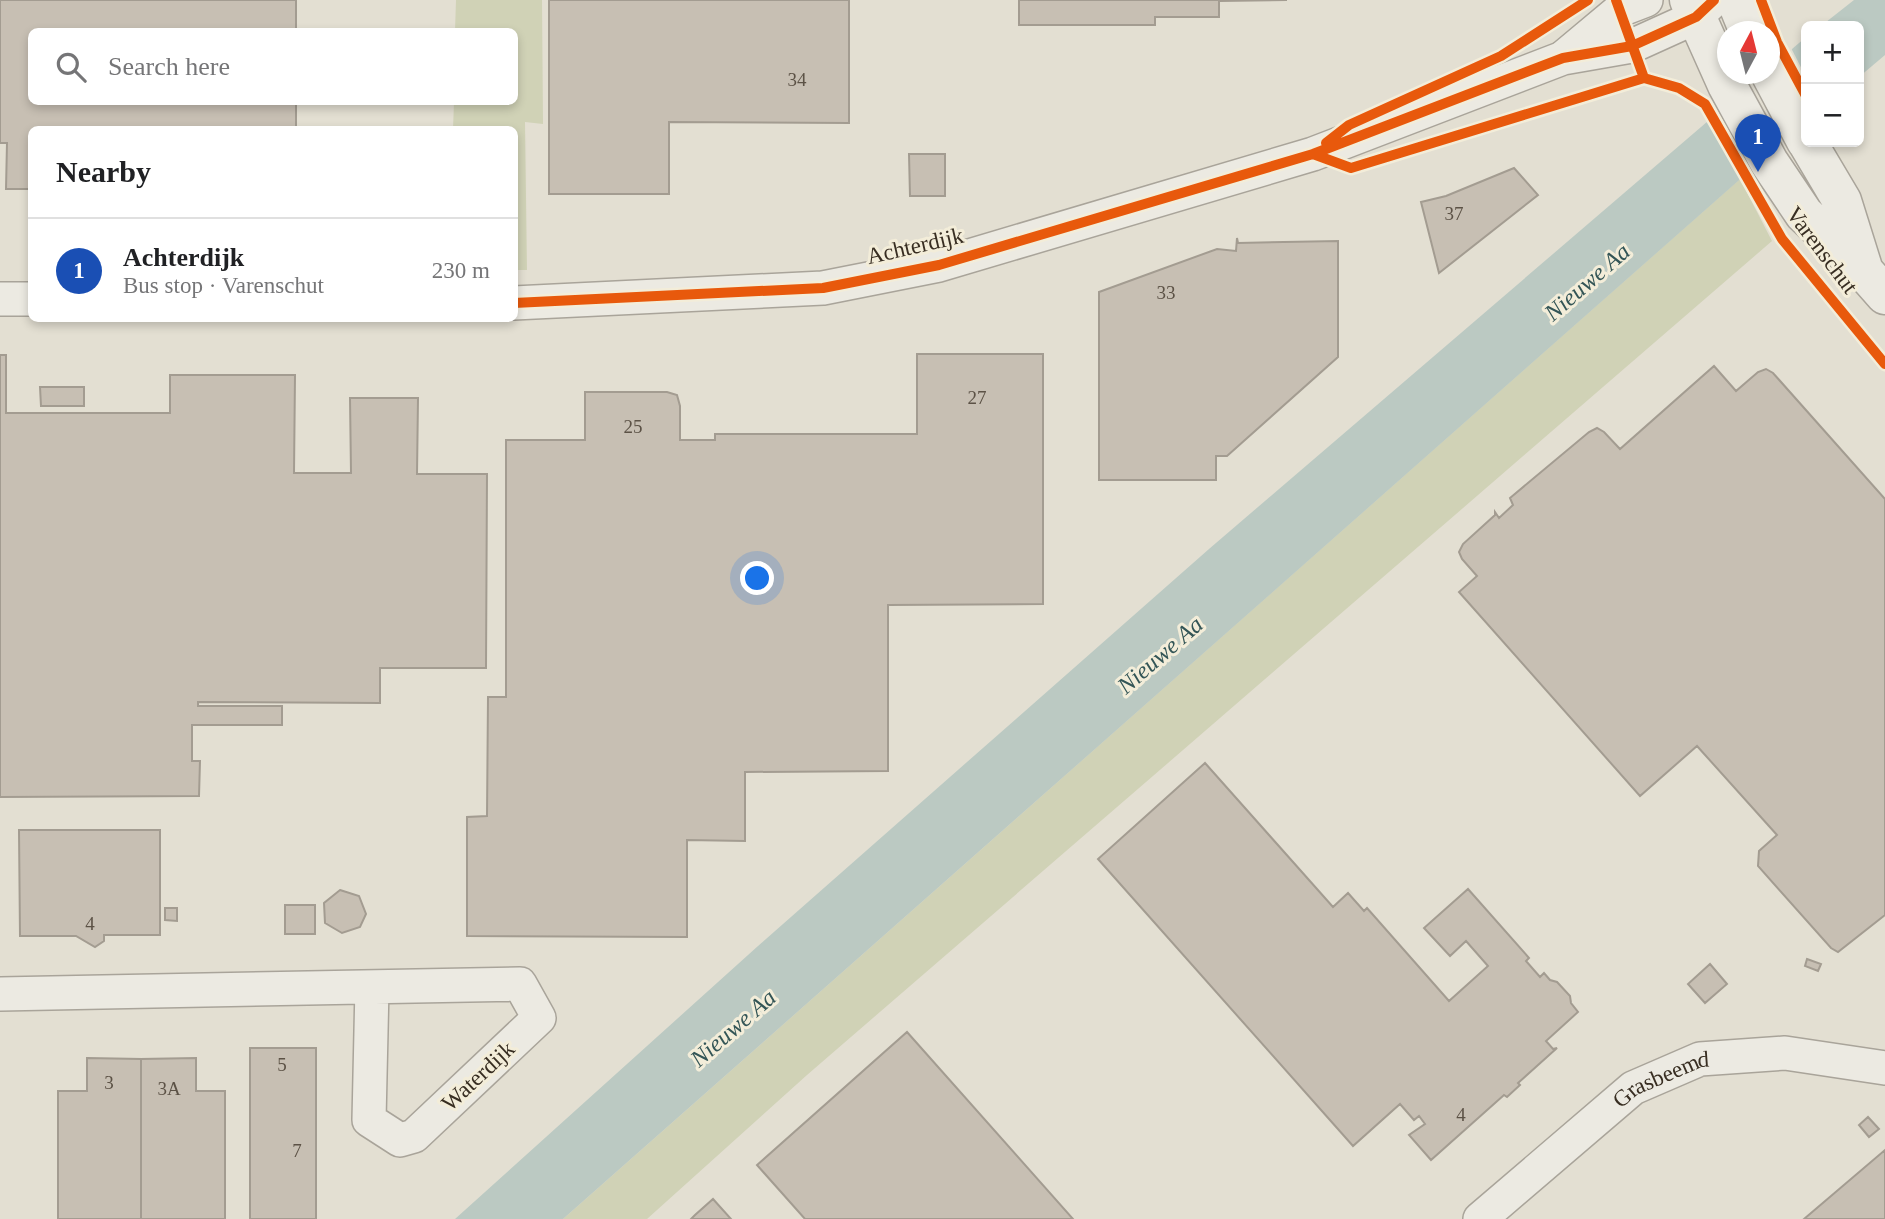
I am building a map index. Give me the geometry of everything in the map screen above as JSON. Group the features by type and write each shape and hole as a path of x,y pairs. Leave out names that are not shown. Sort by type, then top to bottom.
{"street":[{"name":"Achterdijk","path":"1563,58 1620,10 1646,0"},
{"path":"1736,0 1745,21"},
{"name":"Achterdijk","path":"518,303 822,288 939,265 1313,154 1563,58 1632,46 1700,6"},
{"name":"Varenschut","path":"1700,6 1727,85 1769,162 1804,214 1874,282"},
{"name":"Varenschut","path":"1775,84 1801,132"},
{"name":"Varenschut","path":"1810,147 1842,201 1874,282"},
{"path":"0,299 28,299"},
{"name":"Waterdijk","path":"0,994 520,984 539,1018 414,1136 400,1140 369,1120 372,987"},
{"name":"Grasbeemd","path":"1480,1219 1633,1088 1700,1059 1785,1053 1885,1068"}],"green space":[{"path":"456,0 542,0 543,124 525,122 527,270 518,270 518,126 453,126 454,105 518,105 518,28 455,28"},
{"path":"1740,179 1772,241 807,1075 647,1219 563,1219"}],"water":[{"path":"1854,0 1885,0 1885,55 1864,73 1864,21 1827,21"},
{"name":"Nieuwe Aa","path":"1801,41 1801,125 563,1219 455,1219 758,946 1209,549 1751,84 1780,84 1780,59"}],"pier":[{"path":"1790,46 1801,67 1801,130 1743,182 1708,118 1747,84 1780,84 1780,55"}],"building":[{"path":"0,0 296,0 296,28 28,28 28,105 296,105 296,126 28,126 28,189 6,189 7,143 0,143"},
{"path":"549,0 849,0 849,123 669,122 669,194 549,194"},
{"path":"1019,0 1287,0 1219,1 1219,17 1155,17 1155,25 1019,25"},
{"path":"909,154 945,154 945,196 910,196"},
{"path":"1514,168 1538,195 1439,273 1421,202 1446,196"},
{"path":"1237,238 1238,243 1338,241 1338,357 1227,456 1216,456 1216,480 1099,480 1099,292 1217,249 1236,251"},
{"path":"917,354 1043,354 1043,604 888,605 888,771 745,772 745,841 687,840 687,937 467,936 467,817 487,816 488,697 506,697 506,440 585,440 585,392 667,392 677,395 680,406 680,440 715,440 715,434 917,434"},
{"path":"0,355 6,355 6,413 170,413 170,375 295,375 294,473 351,473 350,398 418,398 417,474 487,474 486,668 380,668 380,703 198,702 198,706 282,706 282,725 192,725 192,761 200,761 199,796 0,797"},
{"path":"1714,366 1736,391 1758,372 1766,369 1773,373 1885,499 1885,915 1838,952 1831,948 1758,866 1759,851 1777,835 1697,746 1640,796 1459,592 1477,576 1462,559 1459,552 1463,544 1495,515 1495,512 1499,518 1513,505 1510,498 1597,428 1620,449"},
{"path":"40,387 84,387 84,406 41,406"},
{"path":"1205,763 1333,907 1348,893 1364,911 1367,908 1449,1001 1488,966 1466,941 1450,956 1424,928 1468,889 1529,958 1526,961 1540,977 1544,973 1570,996 1571,1003 1578,1012 1546,1041 1553,1049 1557,1048 1518,1083 1520,1085 1507,1097 1504,1095 1431,1160 1409,1135 1425,1124 1419,1116 1414,1120 1400,1104 1353,1146 1098,859"},
{"path":"19,830 160,830 160,935 104,935 104,941 95,947 76,936 20,936"},
{"path":"340,890 359,896 366,914 360,927 342,933 325,923 324,903"},
{"path":"285,905 315,905 315,934 285,934"},
{"path":"165,908 177,908 177,921 165,920"},
{"path":"1807,959 1821,964 1818,971 1805,966"},
{"path":"1710,964 1727,984 1705,1003 1688,984"},
{"path":"907,1032 1073,1219 805,1219 757,1165"},
{"path":"250,1048 316,1048 316,1219 250,1219"},
{"path":"87,1058 141,1059 141,1219 58,1219 58,1091 87,1091"},
{"path":"196,1058 196,1091 225,1091 225,1219 141,1219 141,1059"},
{"path":"1868,1117 1879,1129 1869,1137 1859,1125"},
{"path":"1885,1150 1885,1219 1804,1219"},
{"path":"713,1199 731,1219 691,1219 695,1215"}],"cycle path":[{"path":"1326,143 1349,125 1501,56 1588,0"},
{"path":"1616,0 1644,78 1679,88 1705,104 1782,239 1885,364"},
{"path":"518,303 823,288 939,265 1313,154 1563,58 1632,46 1696,17 1714,0"},
{"path":"1761,0 1777,42 1801,87"},
{"path":"1313,154 1351,168 1644,78"}],"place":[{"name":"Achterdijk","path":"1758,172"}]}
